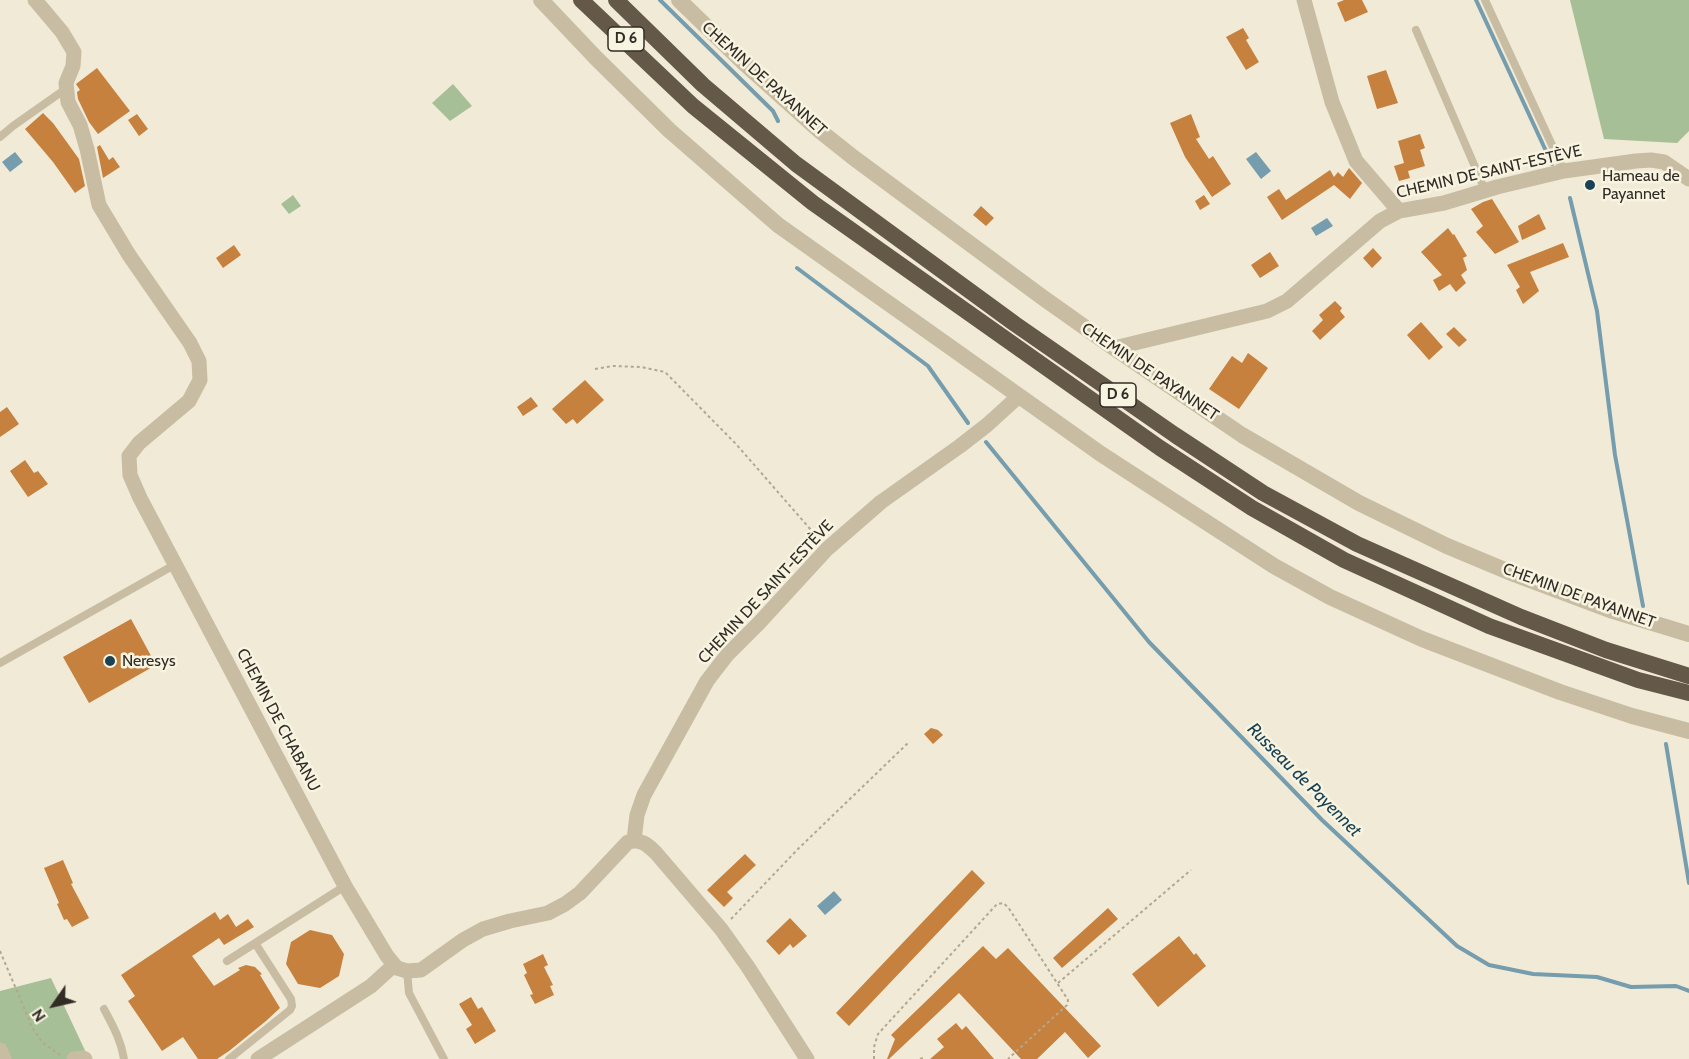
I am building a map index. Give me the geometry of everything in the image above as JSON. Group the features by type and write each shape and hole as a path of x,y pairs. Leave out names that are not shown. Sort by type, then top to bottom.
{"highway":[{"path":"581,0 662,78"},
{"name":"D 6","path":"590,0 662,78 693,106 813,203 1160,448 1252,508 1344,560 1489,626 1638,680 1689,693"},
{"name":"D 6","path":"616,0 703,86 796,164 1015,324 1263,493 1358,544 1521,617 1606,650 1689,676"}],"street":[{"name":"CHEMIN DE CHABANU","path":"35,0 63,32 74,52 73,66 66,83 68,102 80,125 99,205 199,361 200,380 189,401 139,443 129,456 130,475 345,886 387,956 401,968"},
{"path":"541,0 669,130 778,225 1101,454 1274,566 1330,597 1422,639 1560,692 1632,716 1689,731"},
{"name":"CHEMIN DE PAYANNET","path":"679,0 743,62 820,131 854,158 1114,348 1242,435 1359,503 1447,546 1610,610 1689,633"},
{"path":"1304,0 1332,102 1356,160 1399,211"},
{"name":"CHEMIN DE SAINT-ESTÈVE","path":"1114,348 1267,311 1279,306 1296,295 1380,221 1399,211 1444,202 1564,171 1636,160 1664,162 1689,179"},
{"name":"CHEMIN DE SAINT-ESTÈVE","path":"634,840 637,815 644,795 707,681 727,655 827,549 881,502 987,425 1019,396"},
{"path":"258,1059 401,968 421,970 463,940 483,929 548,913 565,904 580,893 628,842 634,840 648,844 721,929 807,1059"},
{"path":"0,1050 4,1059"},
{"path":"74,1059 85,1059"}],"lane":[{"path":"1485,0 1564,171"},
{"path":"1416,30 1485,190"},
{"path":"0,137 67,88"},
{"path":"0,663 176,564"},
{"path":"227,961 345,886"},
{"path":"229,1059 292,1006 291,999 255,943"},
{"path":"401,968 409,993 444,1059"},
{"path":"104,1009 122,1044 124,1059"}],"path":[{"path":"595,369 613,366 641,367 665,372 736,444 827,549"},
{"path":"721,929 798,849 908,744"},
{"path":"1058,983 1191,870"},
{"path":"874,1059 874,1047 878,1034 997,904 1003,903 1008,907 1068,1000 1067,1005 1008,1059"},
{"path":"0,951 33,1029 43,1043 65,1059"},
{"path":"920,1059 925,1059"}],"green space":[{"path":"1570,0 1689,0 1689,131 1677,143 1604,139"},
{"path":"453,84 472,106 450,121 432,103"},
{"path":"293,195 301,206 289,214 281,204"},
{"path":"51,978 89,1059 0,1059 0,991"}],"water":[{"path":"15,152 23,162 10,172 2,162"},
{"path":"1256,152 1271,171 1261,179 1246,159"},
{"path":"1327,218 1333,226 1316,236 1311,228"},
{"path":"834,891 842,900 825,915 817,906"}],"building":[{"path":"1344,0 1362,0 1368,12 1345,22 1337,3"},
{"path":"1243,28 1249,38 1246,40 1259,62 1246,70 1226,37"},
{"path":"97,68 130,111 98,134 89,122 78,99 77,92 80,90 76,84"},
{"path":"1386,70 1398,103 1377,109 1367,76"},
{"path":"43,113 79,159 85,186 75,193 25,129"},
{"path":"137,114 148,129 139,136 128,120"},
{"path":"1191,114 1200,137 1196,139 1209,159 1213,156 1231,184 1212,197 1185,157 1170,123"},
{"path":"1420,134 1425,148 1420,150 1425,166 1408,171 1410,178 1399,181 1394,166 1404,163 1398,141"},
{"path":"100,145 109,160 113,157 120,167 103,178 97,147"},
{"path":"1349,168 1362,183 1350,199 1334,185 1282,220 1267,197 1279,189 1286,200 1330,170 1334,177 1338,172 1343,177"},
{"path":"1204,195 1210,204 1200,210 1195,201"},
{"path":"1492,199 1519,242 1495,254 1476,232 1483,226 1471,209"},
{"path":"981,206 994,218 986,226 973,215"},
{"path":"1539,214 1546,229 1522,240 1518,226"},
{"path":"1448,228 1467,256 1463,258 1467,270 1461,275 1466,283 1456,292 1450,284 1439,291 1433,280 1442,275 1421,252"},
{"path":"1563,243 1569,257 1530,272 1539,291 1523,304 1516,290 1520,287 1507,265"},
{"path":"234,245 241,255 223,268 216,258"},
{"path":"1373,248 1382,258 1372,268 1363,258"},
{"path":"1270,252 1279,266 1260,278 1251,265"},
{"path":"1335,301 1342,308 1340,311 1345,317 1320,340 1312,331 1323,320 1319,315"},
{"path":"1421,322 1443,347 1429,360 1407,335"},
{"path":"1454,327 1467,340 1459,347 1446,334"},
{"path":"1248,353 1268,368 1239,409 1209,389 1232,356 1242,363"},
{"path":"585,380 604,400 577,424 573,419 566,424 552,409"},
{"path":"531,397 538,406 523,416 517,407"},
{"path":"7,407 19,424 0,437 0,412"},
{"path":"25,460 34,473 38,471 48,484 28,497 10,471"},
{"name":"Neresys","path":"131,619 156,665 89,703 63,657"},
{"path":"931,728 943,735 933,744 924,734"},
{"path":"745,854 756,865 727,892 733,898 724,907 707,890"},
{"path":"63,860 73,883 71,884 89,918 72,927 67,919 64,920 44,868"},
{"path":"972,870 985,883 849,1026 836,1013"},
{"path":"1108,908 1118,919 1062,968 1053,958"},
{"path":"215,912 220,920 228,914 236,927 248,919 254,927 224,945 219,938 192,956 214,986 240,970 238,968 246,965 255,967 262,974 260,975 280,1008 217,1059 198,1059 183,1037 162,1051 128,1001 135,996 121,975"},
{"path":"790,918 807,936 793,948 790,944 779,955 766,941"},
{"path":"310,930 332,935 344,954 339,976 320,988 298,984 286,964 291,942"},
{"path":"1179,936 1206,966 1158,1007 1132,974"},
{"path":"983,946 996,959 1008,948 1101,1046 1088,1058 1065,1032 1037,1059 1021,1059 959,993 887,1059 895,1039 891,1035"},
{"path":"543,954 548,965 544,967 553,985 550,986 554,995 535,1004 524,975 527,973 523,964"},
{"path":"471,997 478,1009 482,1007 496,1031 475,1044 466,1029 472,1025 459,1004"},
{"path":"956,1023 962,1030 966,1026 994,1059 930,1059 944,1047 937,1039"}],"waterway":[{"name":"Russeau de Payennet","path":"660,0 773,111 778,121"},
{"path":"1476,0 1552,164"},
{"path":"1570,198 1597,311 1615,455 1643,606"},
{"name":"Russeau de Payennet","path":"797,268 928,366 968,423"},
{"name":"Russeau de Payennet","path":"986,442 1149,642 1322,820 1457,946 1489,965 1533,974 1597,977 1631,987 1676,986 1689,991"},
{"path":"1666,744 1689,883"}],"place":[{"name":"Hameau de Payannet","path":"1590,185"},
{"name":"Neresys","path":"110,661"}]}
